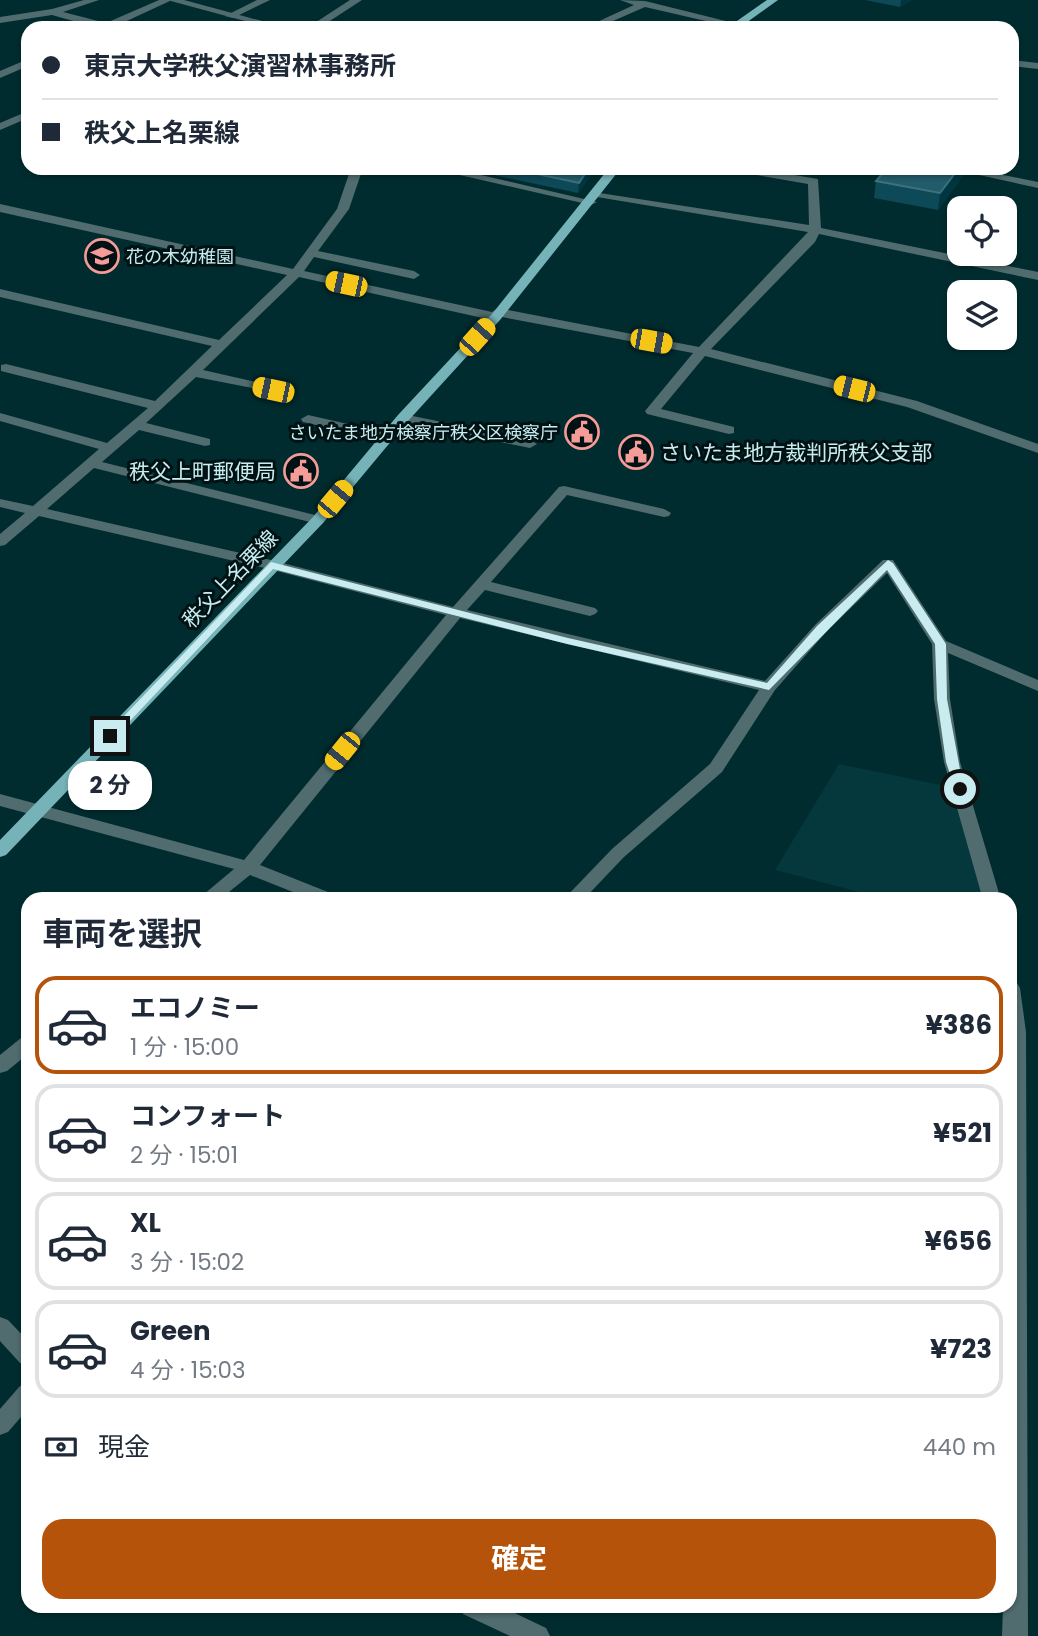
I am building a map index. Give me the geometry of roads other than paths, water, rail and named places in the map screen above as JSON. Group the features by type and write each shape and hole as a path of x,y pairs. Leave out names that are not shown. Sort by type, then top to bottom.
{"main road":[{"path":"743,21 774,0"},
{"name":"秩父上名栗線","path":"0,851 317,520 403,418 497,315 610,175"}],"street":[{"path":"0,20 52,12 94,0"},
{"path":"121,21 169,0 252,21"},
{"path":"230,16 265,0"},
{"path":"323,21 357,0"},
{"path":"625,0 711,21"},
{"path":"605,21 645,4"},
{"path":"52,12 85,21"},
{"path":"1019,64 1038,66"},
{"path":"3,71 21,65"},
{"path":"3,71 21,74"},
{"path":"3,123 21,117"},
{"path":"3,123 21,126"},
{"path":"0,542 94,464 158,406 219,344 296,273 343,209 355,175"},
{"path":"472,175 594,198 815,230 1038,276"},
{"path":"729,430 652,411 702,351 811,239 815,230 814,181 776,175"},
{"path":"807,180 810,175"},
{"path":"988,175 1038,185"},
{"path":"0,208 497,315 702,351 912,404 1038,450"},
{"path":"0,222 22,213"},
{"path":"310,253 414,275"},
{"path":"0,293 219,344"},
{"path":"6,368 158,406"},
{"path":"192,372 273,390"},
{"path":"0,417 111,448"},
{"path":"403,418 530,444"},
{"path":"308,419 387,437"},
{"path":"137,425 205,442"},
{"path":"94,464 317,520"},
{"path":"216,892 248,867 456,613 564,490 664,513"},
{"path":"0,503 271,565 456,613 769,687"},
{"path":"580,892 618,853 716,768 769,687 821,628 888,563 940,644 942,699 952,762 990,892"},
{"path":"481,584 590,611"},
{"path":"940,644 1038,686"},
{"path":"1,801 248,867 312,892"},
{"path":"0,1066 21,1049"},
{"path":"0,1326 21,1348"},
{"path":"0,1425 21,1401"},
{"path":"487,1613 537,1636"},
{"path":"1016,1613 1016,1636"}],"place":[{"name":"花の木幼稚園","path":"102,256"},
{"name":"さいたま地方検察庁秩父区検察庁","path":"582,432"},
{"name":"さいたま地方裁判所秩父支部","path":"636,452"},
{"name":"秩父上町郵便局","path":"301,471"}]}
